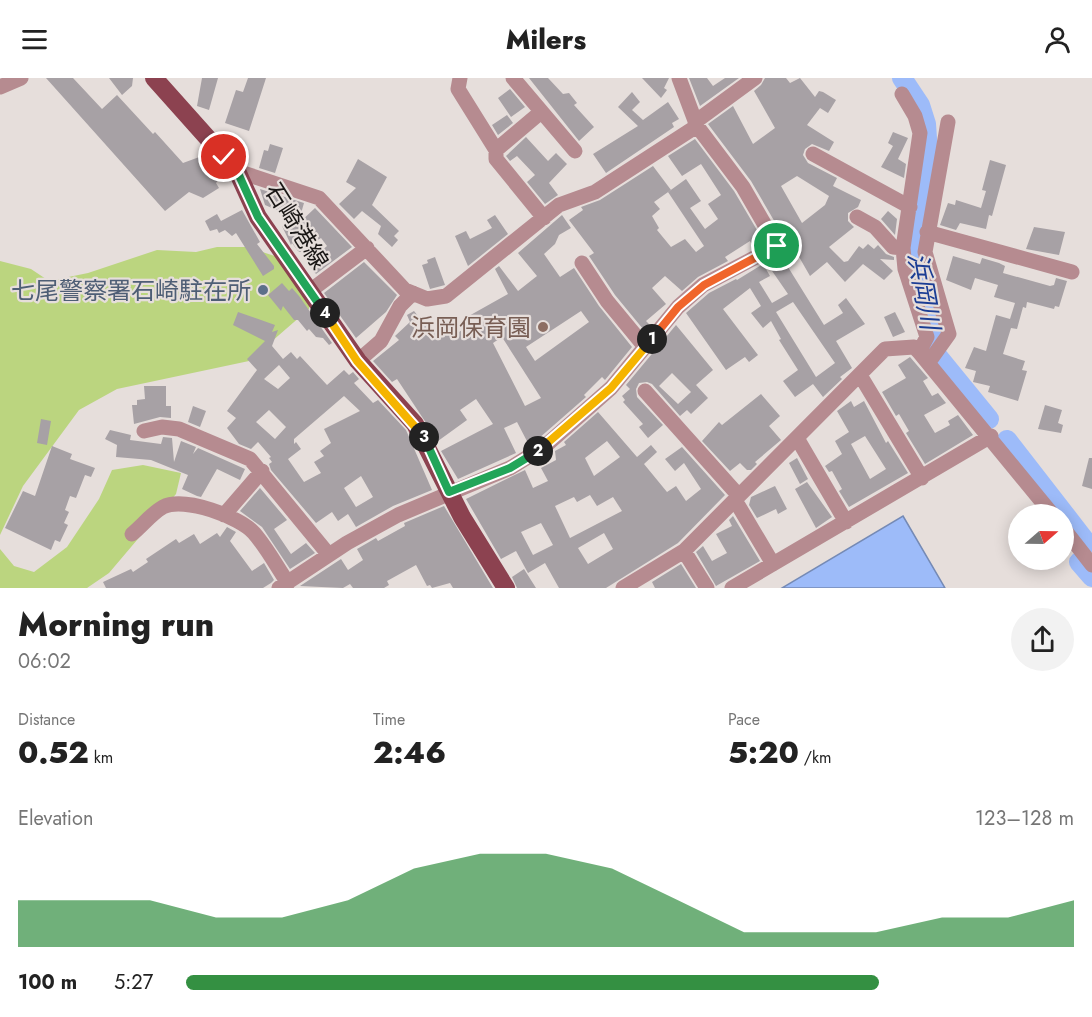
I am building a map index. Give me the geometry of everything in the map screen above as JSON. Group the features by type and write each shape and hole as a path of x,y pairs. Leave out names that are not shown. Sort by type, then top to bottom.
{"main road":[{"name":"石崎港線","path":"154,78 237,171 258,217 357,361 415,424 449,492 506,588"}],"street":[{"path":"0,87 21,78"},
{"path":"460,78 458,89 496,150 496,159 544,218"},
{"path":"513,78 575,151"},
{"path":"132,534 162,507 172,504 183,504 224,515 253,532 290,585 329,555 398,515 510,468 544,447 611,388 678,307 704,285 777,246 743,187 696,124 679,78"},
{"path":"237,171 319,198 405,290 427,299 446,296 559,205 594,192 696,124 756,78"},
{"path":"902,94 915,116 920,132 903,248 905,269 927,337 924,357"},
{"path":"496,150 541,112"},
{"path":"924,357 948,338 927,264 927,232 948,122"},
{"path":"813,154 910,207"},
{"path":"857,217 875,227 893,247 903,248"},
{"path":"927,232 1072,272"},
{"path":"310,291 367,248"},
{"path":"582,263 607,301 645,347"},
{"path":"357,361 381,341 400,306 412,293"},
{"path":"630,586 684,551 885,349 914,347 991,436 1044,504"},
{"path":"860,375 922,478"},
{"path":"645,391 737,498 773,564"},
{"path":"144,431 162,427 179,429 250,459 329,555"},
{"path":"732,588 991,436"},
{"path":"797,438 846,522"},
{"path":"224,515 262,471"},
{"path":"1074,542 1092,565"},
{"path":"684,551 707,588"}],"green space":[{"path":"217,247 247,247 287,260 309,282 309,309 249,361 117,389 79,410 23,486 0,535 0,261 31,269 49,281 88,273 157,250 196,252"},
{"path":"143,465 181,473 176,494 109,573 87,588 0,588 0,549 14,566 34,572 67,547 99,499 112,470"}],"water":[{"path":"903,516 945,588 782,588"}],"building":[{"path":"46,78 73,78 102,109 117,95 183,163 202,156 211,159 219,171 219,179 216,183 219,188 203,198 189,192 165,211"},
{"path":"109,78 133,78 132,86 122,95"},
{"path":"202,78 218,78 209,110 197,106"},
{"path":"248,78 266,78 249,131 225,123 236,90 243,92"},
{"path":"529,78 548,78 563,94 569,93 577,103 574,105 594,127 579,141"},
{"path":"642,78 669,78 664,88 667,90 661,98"},
{"path":"689,78 707,78 713,86 725,78 739,78 700,106"},
{"path":"765,78 786,78 790,83 800,78 815,97 819,91 836,100 828,113 820,108 807,125 834,142 829,151 812,144 805,149 803,155 808,163 837,178 833,186 861,200 858,207 848,213 848,221 854,227 829,247 844,262 848,261 859,246 863,249 868,244 874,249 878,245 886,254 894,257 894,260 880,259 893,271 884,280 863,264 845,282 827,262 810,276 779,222 776,224 751,181 708,124 733,106 753,144 775,128 754,91","holes":["797,176 829,196 825,205 802,223 781,186"]},
{"path":"510,89 525,107 511,117 498,98"},
{"path":"632,92 640,102 632,110 643,120 668,102 679,119 672,123 674,127 606,173 593,154 638,126 618,107"},
{"path":"507,115 513,123 498,135 492,125"},
{"path":"893,132 908,138 898,159 906,164 904,178 881,167 893,146 888,143"},
{"path":"526,137 548,161 556,153 567,164 549,183 558,195 545,204 527,182 535,175 517,156 510,161 506,156"},
{"path":"695,139 734,191 764,242 757,245 755,241 751,243 750,241 725,257 728,261 698,277 682,291 665,276 652,288 666,304 646,321 649,324 643,329 615,295 589,256 594,253 569,220 583,210 581,207 600,200 653,166 671,190 686,179 701,201 690,208 705,229 718,219 708,204 721,195 701,164 682,176 668,156","holes":["668,192 704,246 696,252 685,239 671,247 657,230 659,228 652,216 660,209 654,202"]},
{"path":"270,144 283,148 275,173 259,168 264,150 268,151"},
{"path":"358,159 387,177 372,205 399,231 394,236 398,240 392,247 378,234 381,226 362,211 354,219 339,204 356,188 346,182"},
{"path":"990,160 1006,165 992,216 989,215 986,229 960,223 956,230 940,225 948,203 955,205 956,200 981,208 986,191 982,190"},
{"path":"260,189 304,203 298,224 315,208 352,247 316,274 307,263 327,246 321,238 300,252 298,251 292,243 291,245 282,226 295,218 265,205"},
{"path":"242,210 260,242 257,244 274,266 274,269 263,276 236,233 232,236 225,230 219,233 217,229 210,231 205,221 217,214 221,221"},
{"path":"888,211 897,219 895,235 881,219"},
{"path":"495,215 508,234 468,266 455,236 466,231 470,239 492,228 487,220"},
{"path":"562,215 571,228 559,235 555,244 544,254 560,277 574,268 599,306 632,347 605,380 602,377 584,395 586,397 538,439 529,445 517,422 504,428 516,453 458,479 441,451 493,424 476,399 460,410 467,420 438,441 397,379 392,382 373,361 399,340 395,336 410,322 407,315 414,311 426,326 429,323 432,330 448,323 456,334 471,324 467,317 508,294 495,269 499,266 518,291 537,276 518,253","holes":["581,311 589,322 535,361 526,347","502,337 541,398 525,406 493,343"]},
{"path":"1034,227 1065,232 1059,255 1026,249"},
{"path":"953,256 980,264 982,258 999,263 1005,266 1003,273 1050,286 1054,285 1056,278 1067,281 1059,307 1055,306 1054,309 1027,302 1026,308 1023,307 1017,329 1011,328 1003,354 1025,361 1022,370 1027,371 1018,401 988,392 990,386 973,382 976,371 965,368 974,347 986,351 996,315 1010,319 1015,303 994,297 998,285 975,278 971,290 946,280"},
{"path":"435,257 445,285 430,289 422,265"},
{"path":"783,259 824,325 843,313 838,305 846,298 865,324 836,341 852,368 840,377 842,379 823,397 813,384 795,397 783,381 798,370 779,340 781,339 771,321 763,328 751,313 761,306 750,288 723,309 758,355 749,362 745,357 726,370 686,313 709,293 763,264 770,276 759,282 772,303 788,294 770,268","holes":["793,302 835,363 816,377 776,312"]},
{"path":"364,262 397,295 386,312 356,338 324,293"},
{"path":"282,283 289,291 292,288 299,296 332,343 329,345 323,338 316,337 309,329 307,331 283,306 281,311 268,295"},
{"path":"238,312 275,325 272,332 278,330 272,346 283,359 291,352 297,359 300,356 327,385 344,370 349,375 353,372 359,379 354,383 373,403 378,400 406,430 432,490 393,506 356,527 348,514 338,521 332,512 316,523 271,470 269,464 272,462 269,458 271,457 258,442 251,449 239,444 227,428 236,418 227,411 257,370 247,359 265,341 233,325","holes":["279,365 290,378 278,389 264,379","344,396 360,411 324,429 331,443 320,451 324,456 314,462 321,473 304,482 288,459 301,449 296,442 294,444 294,439","269,410 286,427 275,439 256,422","361,476 373,497 356,507 344,488"]},
{"path":"895,312 905,332 893,337 884,317"},
{"path":"676,325 713,370 696,385 708,398 691,414 687,410 680,416 652,384 639,383 636,389 637,397 663,425 648,438 639,427 643,424 623,402 625,400 622,396 630,389 626,385","holes":["672,373 691,392 678,404 659,386"]},
{"path":"910,357 928,378 923,381 932,396 938,393 946,403 924,415 935,433 950,425 948,421 958,415 973,435 925,464 906,433 909,431 899,414 896,416 882,392 906,378 898,365"},
{"path":"144,386 166,386 166,406 171,406 171,418 160,417 134,424 132,405 137,405 137,400 145,399"},
{"path":"761,394 780,416 769,426 781,440 755,462 757,464 751,470 747,470 740,463 730,471 702,441 719,422 722,425"},
{"path":"851,401 854,407 864,401 886,443 888,441 908,473 849,507 839,491 842,489 832,471 829,472 825,466 842,454 835,441 849,432 837,411","holes":["865,436 886,469 870,479 851,444"]},
{"path":"1045,405 1062,410 1058,423 1063,425 1061,433 1038,429"},
{"path":"193,406 206,411 200,427 188,422"},
{"path":"598,412 637,457 651,445 657,452 644,464 667,492 676,486 686,501 701,489 684,463 675,471 665,459 682,447 725,495 678,543 606,588 559,588 545,563 528,573 516,551 501,559 466,499 525,470 533,488 548,481 541,468 556,460 555,451 566,445 564,442","holes":["607,441 620,457 594,476 585,458","590,495 597,506 613,497 622,511 570,538 555,506 574,497 577,502","541,523 553,545 533,555 521,532","604,533 613,549 588,564 578,548"]},
{"path":"41,419 51,421 47,445 37,443"},
{"path":"110,430 131,435 130,440 161,444 163,437 172,438 174,462 181,441 196,447 193,454 198,448 245,469 240,480 217,469 201,497 197,496 182,489 188,475 151,460 116,457 117,445 105,439"},
{"path":"52,446 72,454 70,459 95,468 91,477 85,475 76,498 70,496 65,510 69,512 64,523 68,525 60,542 55,540 51,550 5,528 23,491 35,496"},
{"path":"797,458 808,479 800,484 789,463"},
{"path":"1089,458 1092,458 1092,489 1082,486"},
{"path":"807,482 832,517 816,528 795,489"},
{"path":"775,486 787,509 778,514 776,509 757,518 749,505 751,497"},
{"path":"260,488 287,520 274,529 291,554 306,543 315,553 290,569 262,527 240,511"},
{"path":"444,506 493,588 453,588 450,583 432,588 430,585 427,586 416,565 387,581 389,585 384,588 353,588 350,584 343,588 300,586 341,559 348,570 363,560 357,549 376,538 378,541 405,526 404,523"},
{"path":"733,516 760,561 716,586 696,552 703,546 712,561 727,553 716,534 732,526 729,520"},
{"path":"227,527 236,532 230,541 252,571 264,563 274,580 271,583 263,588 106,588 103,582 131,569 133,572 148,562 146,559 176,539 179,543 194,534 200,544 217,533 220,537"},
{"path":"681,564 696,588 655,588 652,582"},
{"path":"524,569 536,588 517,588 512,577"}],"waterway":[{"name":"浜岡川","path":"902,78 920,105 926,124 928,153 918,201 914,252 917,273 936,336 931,348 989,419"},
{"name":"浜岡川","path":"1007,440 1087,543"},
{"name":"浜岡川","path":"1079,562 1092,577"}],"place":[{"name":"七尾警察署石崎駐在所","path":"263,290"},
{"name":"浜岡保育園","path":"543,327"}],"route":[{"path":"224,157 237,171 258,217 357,361 415,424 449,492 510,468 544,447 611,388 678,307 704,285 777,246"}]}
